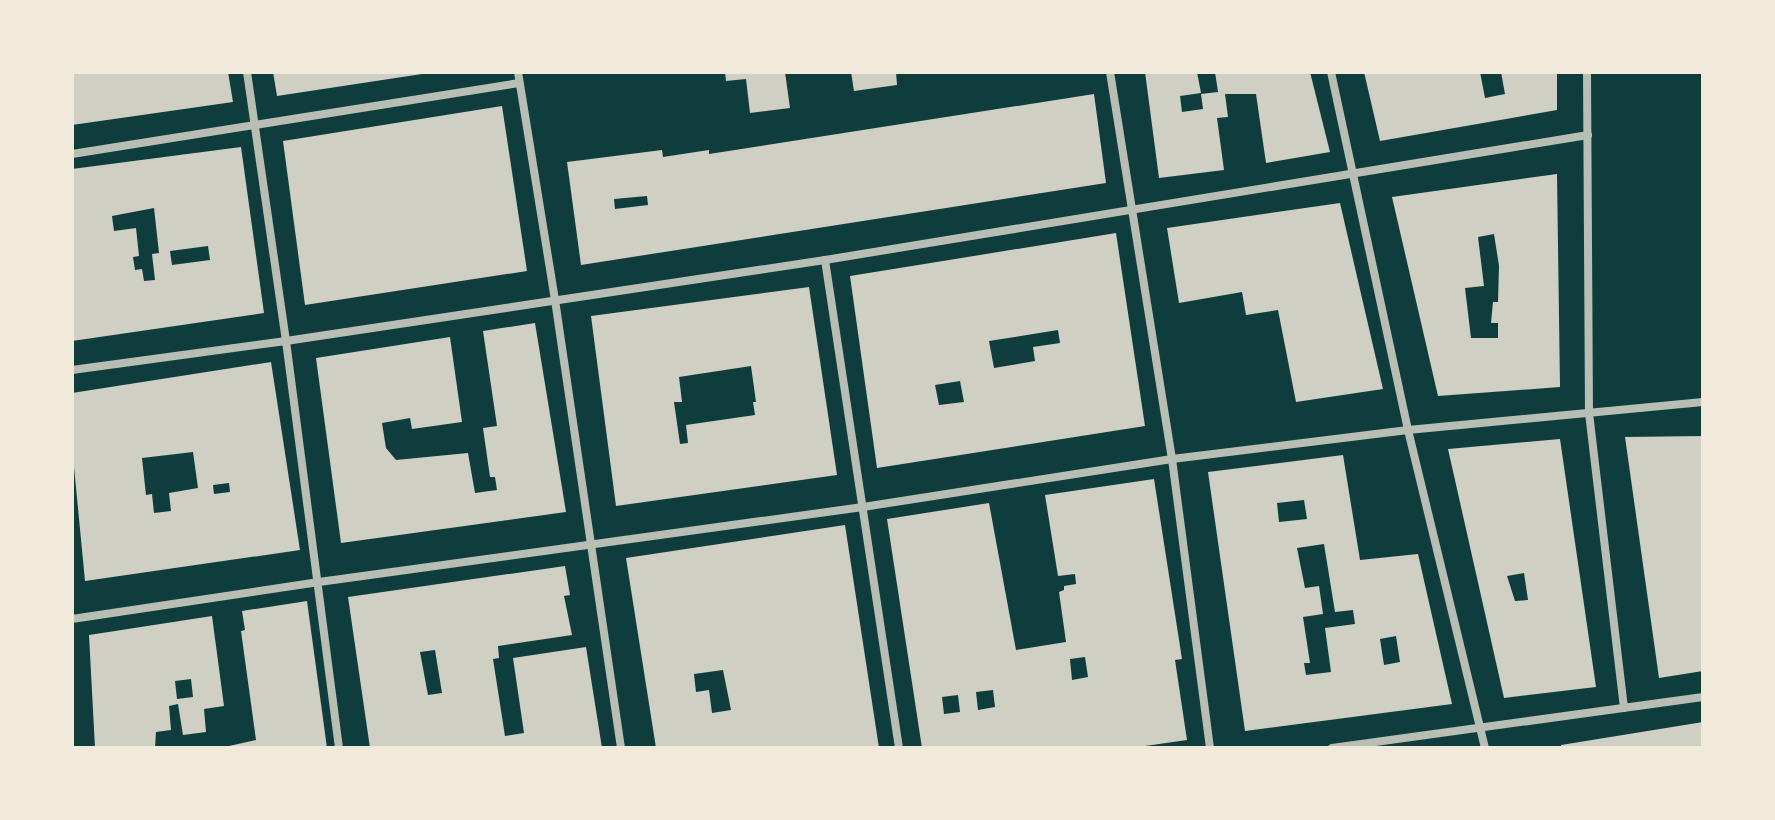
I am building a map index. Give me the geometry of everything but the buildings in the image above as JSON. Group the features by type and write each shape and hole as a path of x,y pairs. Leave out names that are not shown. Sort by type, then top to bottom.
{"street":[{"path":"247,72 319,582 339,748"},
{"path":"518,72 621,748"},
{"path":"1110,72 1172,459 1210,748"},
{"path":"1331,72 1408,430 1485,748"},
{"path":"1587,72 1589,413 1624,708"},
{"path":"72,154 519,83"},
{"path":"72,370 825,260 1588,135"},
{"path":"825,260 899,748"},
{"path":"72,619 863,507 1172,459 1408,430 1703,402"},
{"path":"1332,748 1703,697"}]}
